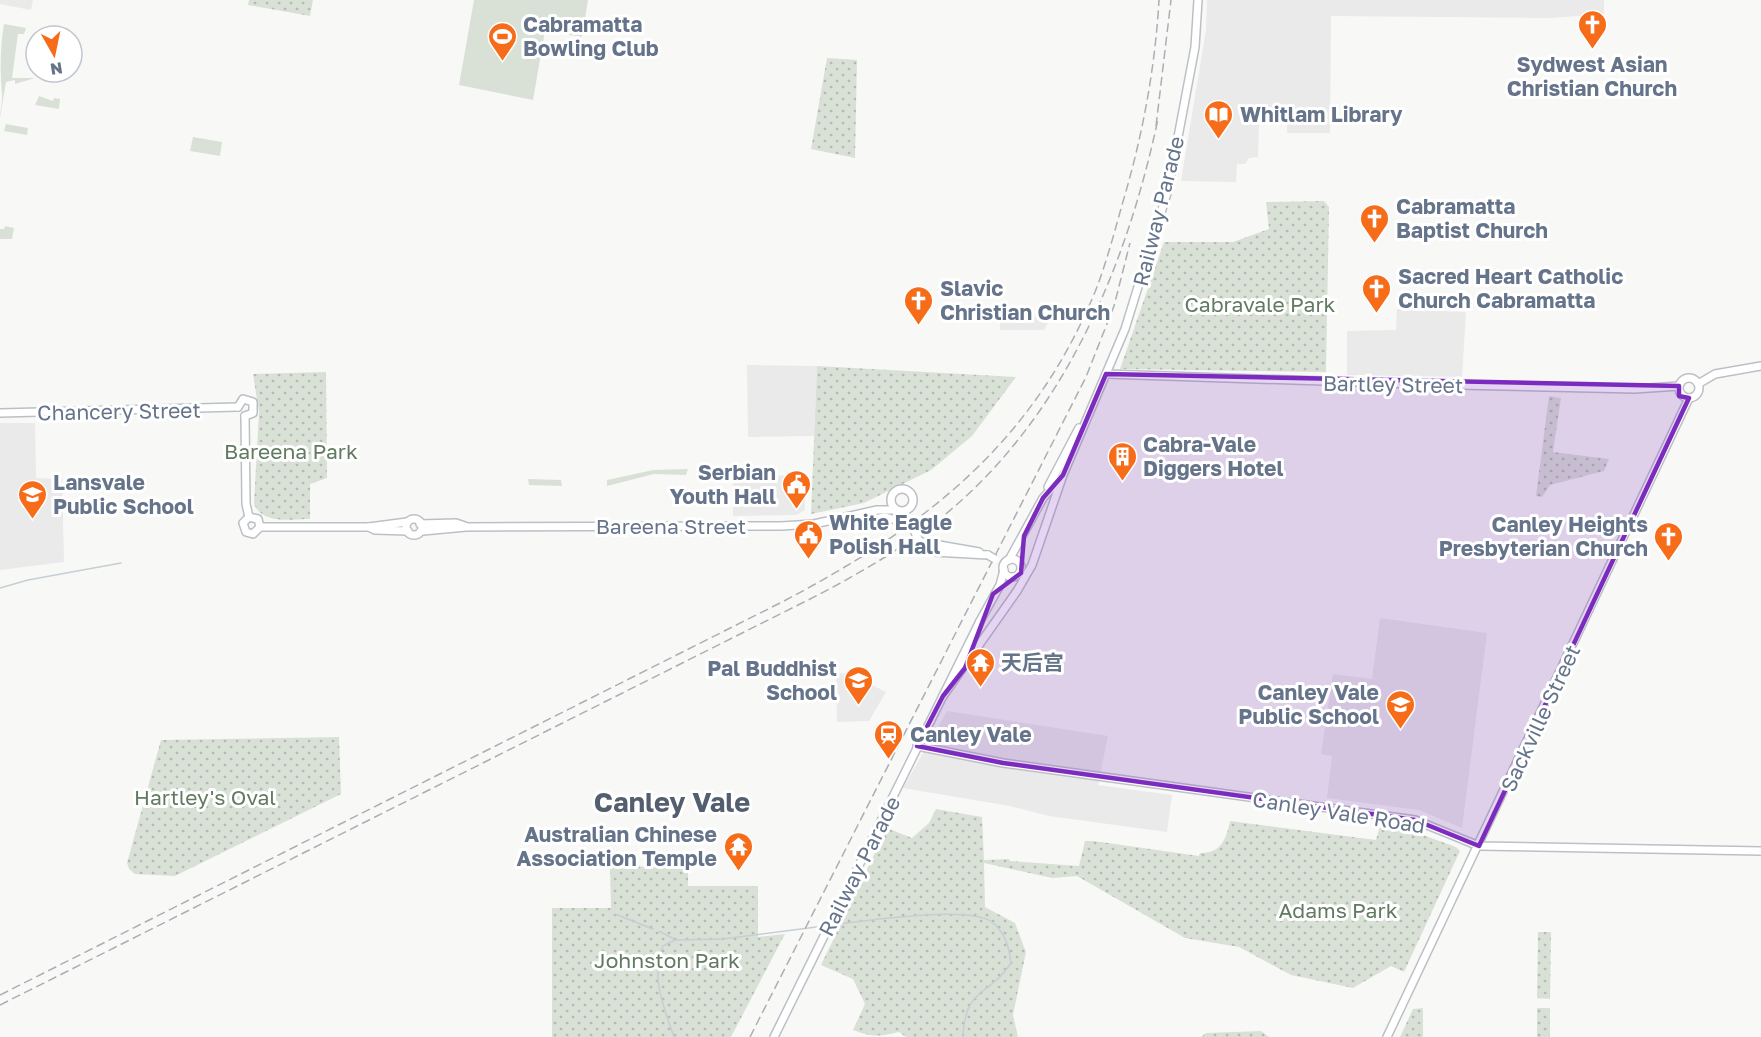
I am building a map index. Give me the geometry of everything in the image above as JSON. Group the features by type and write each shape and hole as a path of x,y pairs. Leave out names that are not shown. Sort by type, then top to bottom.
{"main road":[{"name":"Railway Parade","path":"944,696 1024,581 1035,559 1063,475 1106,374 1140,284 1168,190 1195,47 1197,0"},
{"path":"1698,384 1715,374 1761,366"},
{"name":"Bartley Street","path":"1106,374 1424,385 1635,389 1679,386"},
{"path":"1688,378 1698,384 1697,394 1689,398 1680,393 1679,386 1688,378"},
{"name":"Sackville Street","path":"1387,1037 1689,398"},
{"path":"243,399 253,402 254,410 245,416 239,412 238,407 243,399"},
{"name":"Chancery Street","path":"0,414 238,407"},
{"name":"Railway Parade","path":"1043,498 1071,442 1089,414"},
{"path":"245,416 246,504 249,517"},
{"path":"962,672 980,621 1004,569 1043,498 1063,475"},
{"path":"908,524 913,498 907,491 898,490 893,495 892,504 918,539 932,551 1018,561 1021,567"},
{"name":"Bareena Street","path":"874,511 893,495"},
{"path":"898,510 911,507"},
{"name":"Bareena Street","path":"421,527 456,523 466,526 809,524 874,511 898,510"},
{"path":"249,517 258,519 260,527 256,533 246,532 243,524 249,517"},
{"path":"809,524 844,524 885,517 908,524"},
{"path":"260,527 369,527 407,522 412,519 421,527 417,535 408,531 375,530 369,527"},
{"path":"407,522 408,531"},
{"path":"996,590 1017,576 1021,567 1019,552 1024,536"},
{"path":"918,539 928,544 969,549 991,557 1008,576 1017,576"},
{"path":"948,547 964,554"},
{"name":"Railway Parade","path":"774,1037 980,621"},
{"path":"947,688 963,657 993,627"},
{"name":"Canley Vale Road","path":"917,747 1003,763 1415,820 1479,846 1761,851"}],"highlighted area":[{"path":"1106,374 1679,386 1679,396 1689,398 1479,846 1415,820 1003,763 917,746 943,696 965,668 993,594 1021,573 1024,536 1043,498 1063,475"}],"shaded area":[{"path":"0,0 33,0 31,10 0,4"},
{"path":"1207,0 1604,0 1604,14 1550,18 1331,16 1330,133 1287,133 1287,122 1259,122 1258,157 1249,158 1245,164 1237,164 1236,182 1181,181 1206,30"},
{"path":"1397,309 1466,312 1462,377 1347,375 1347,331 1396,330"},
{"path":"1000,315 1051,317 1044,330 1000,330"},
{"path":"747,365 817,366 814,436 748,437"},
{"name":"Lansvale Public School","path":"0,423 35,423 36,478 62,479 64,562 0,570"},
{"path":"804,475 805,510 796,515 733,516 733,477"},
{"name":"Canley Vale Public School","path":"1380,618 1487,633 1462,828 1419,810 1327,798 1332,756 1321,754 1333,674 1372,679"},
{"name":"Pal Buddhist School","path":"848,673 886,692 869,721 837,722 836,674"},
{"path":"947,711 1108,736 1098,785 1172,795 1167,832 1049,816 1010,806 903,788"}],"green space":[{"path":"249,0 313,0 310,16 248,5"},
{"name":"Cabramatta Bowling Club","path":"474,0 588,0 582,37 545,31 533,100 459,85"},
{"path":"4,24 24,28 24,34 18,34 12,78 24,78 24,81 15,84 15,80 6,82 0,118 2,97 1,50"},
{"path":"827,58 857,60 855,158 811,149"},
{"path":"39,96 53,101 54,98 60,99 59,109 35,105"},
{"path":"6,124 28,128 27,135 4,131"},
{"path":"193,137 222,142 220,156 190,151"},
{"name":"Cabravale Park","path":"1324,201 1329,207 1326,372 1120,369 1164,242 1233,242 1269,229 1266,202"},
{"path":"5,226 14,228 12,239 0,239 0,229 4,229"},
{"path":"817,366 1016,377 972,436 931,470 864,503 811,514"},
{"name":"Bareena Park","path":"326,372 327,478 310,484 310,519 271,518 258,511 254,504 259,412 253,374"},
{"path":"1549,396 1561,398 1553,452 1609,459 1604,471 1550,485 1542,497 1536,496"},
{"path":"688,469 686,475 654,474 607,486 607,480 653,470"},
{"path":"528,479 561,480 562,486 529,485"},
{"name":"Hartley's Oval","path":"339,737 341,794 175,876 135,874 129,869 127,863 161,740"},
{"name":"Adams Park","path":"936,809 982,817 984,860 1009,859 1010,861 1079,866 1085,841 1199,856 1200,853 1218,848 1227,834 1230,821 1376,840 1380,826 1401,827 1456,847 1460,851 1404,972 1391,966 1353,988 1291,975 1239,947 1185,938 1077,876 1052,878 984,863 985,907 1015,923 1026,952 1013,1015 1018,1037 906,1037 899,1032 875,1036 853,1030 865,1004 853,979 821,965 887,828 912,838 929,823"},
{"name":"Johnston Park","path":"688,866 688,886 758,886 758,937 785,934 731,1037 552,1037 552,908 611,908 610,867"},
{"path":"1538,932 1551,932 1550,999 1537,998"},
{"path":"1423,1008 1423,1037 1400,1037 1413,1009"},
{"path":"1537,1008 1550,1008 1550,1037 1537,1037"},
{"path":"1261,1031 1269,1037 1201,1037 1206,1033"}],"waterway":[{"path":"0,588 28,580 121,563"},
{"path":"615,914 653,929"},
{"path":"832,925 939,914 980,917 992,922 1006,940 1011,963 1003,974 973,1000 968,1009 963,1037"},
{"path":"674,1037 658,980 659,957 663,946 675,940 723,939 824,926"},
{"path":"659,931 674,939"}],"railway":[{"path":"0,995 784,601 884,542 928,510 969,475 1006,437 1040,394 1069,346 1095,292 1113,238 1141,129 1151,78 1159,0"},
{"path":"1156,126 1171,0"},
{"path":"0,1005 820,594 868,568 914,538 963,499 1006,455 1043,405 1075,352 1103,297 1125,238 1158,119"},
{"path":"750,1037 1086,377 1114,306 1130,243"}],"place":[{"name":"Sydwest Asian Christian Church","path":"1592,50"},
{"name":"Cabramatta Bowling Club","path":"502,62"},
{"name":"Whitlam Library","path":"1219,140"},
{"name":"Cabramatta Baptist Church","path":"1375,244"},
{"name":"Sacred Heart Catholic Church Cabramatta","path":"1377,314"},
{"name":"Slavic Christian Church","path":"919,326"},
{"name":"Cabra-Vale Diggers Hotel","path":"1122,482"},
{"name":"Serbian Youth Hall","path":"797,510"},
{"name":"Lansvale Public School","path":"32,520"},
{"name":"White Eagle Polish Hall","path":"808,560"},
{"name":"Canley Heights Presbyterian Church","path":"1669,562"},
{"name":"天后宫","path":"980,688"},
{"name":"Pal Buddhist School","path":"858,706"},
{"name":"Canley Vale Public School","path":"1400,730"},
{"name":"Canley Vale","path":"889,760"},
{"name":"Australian Chinese Association Temple","path":"738,872"}],"district":[{"name":"Canley Vale","path":"672,802"}]}
